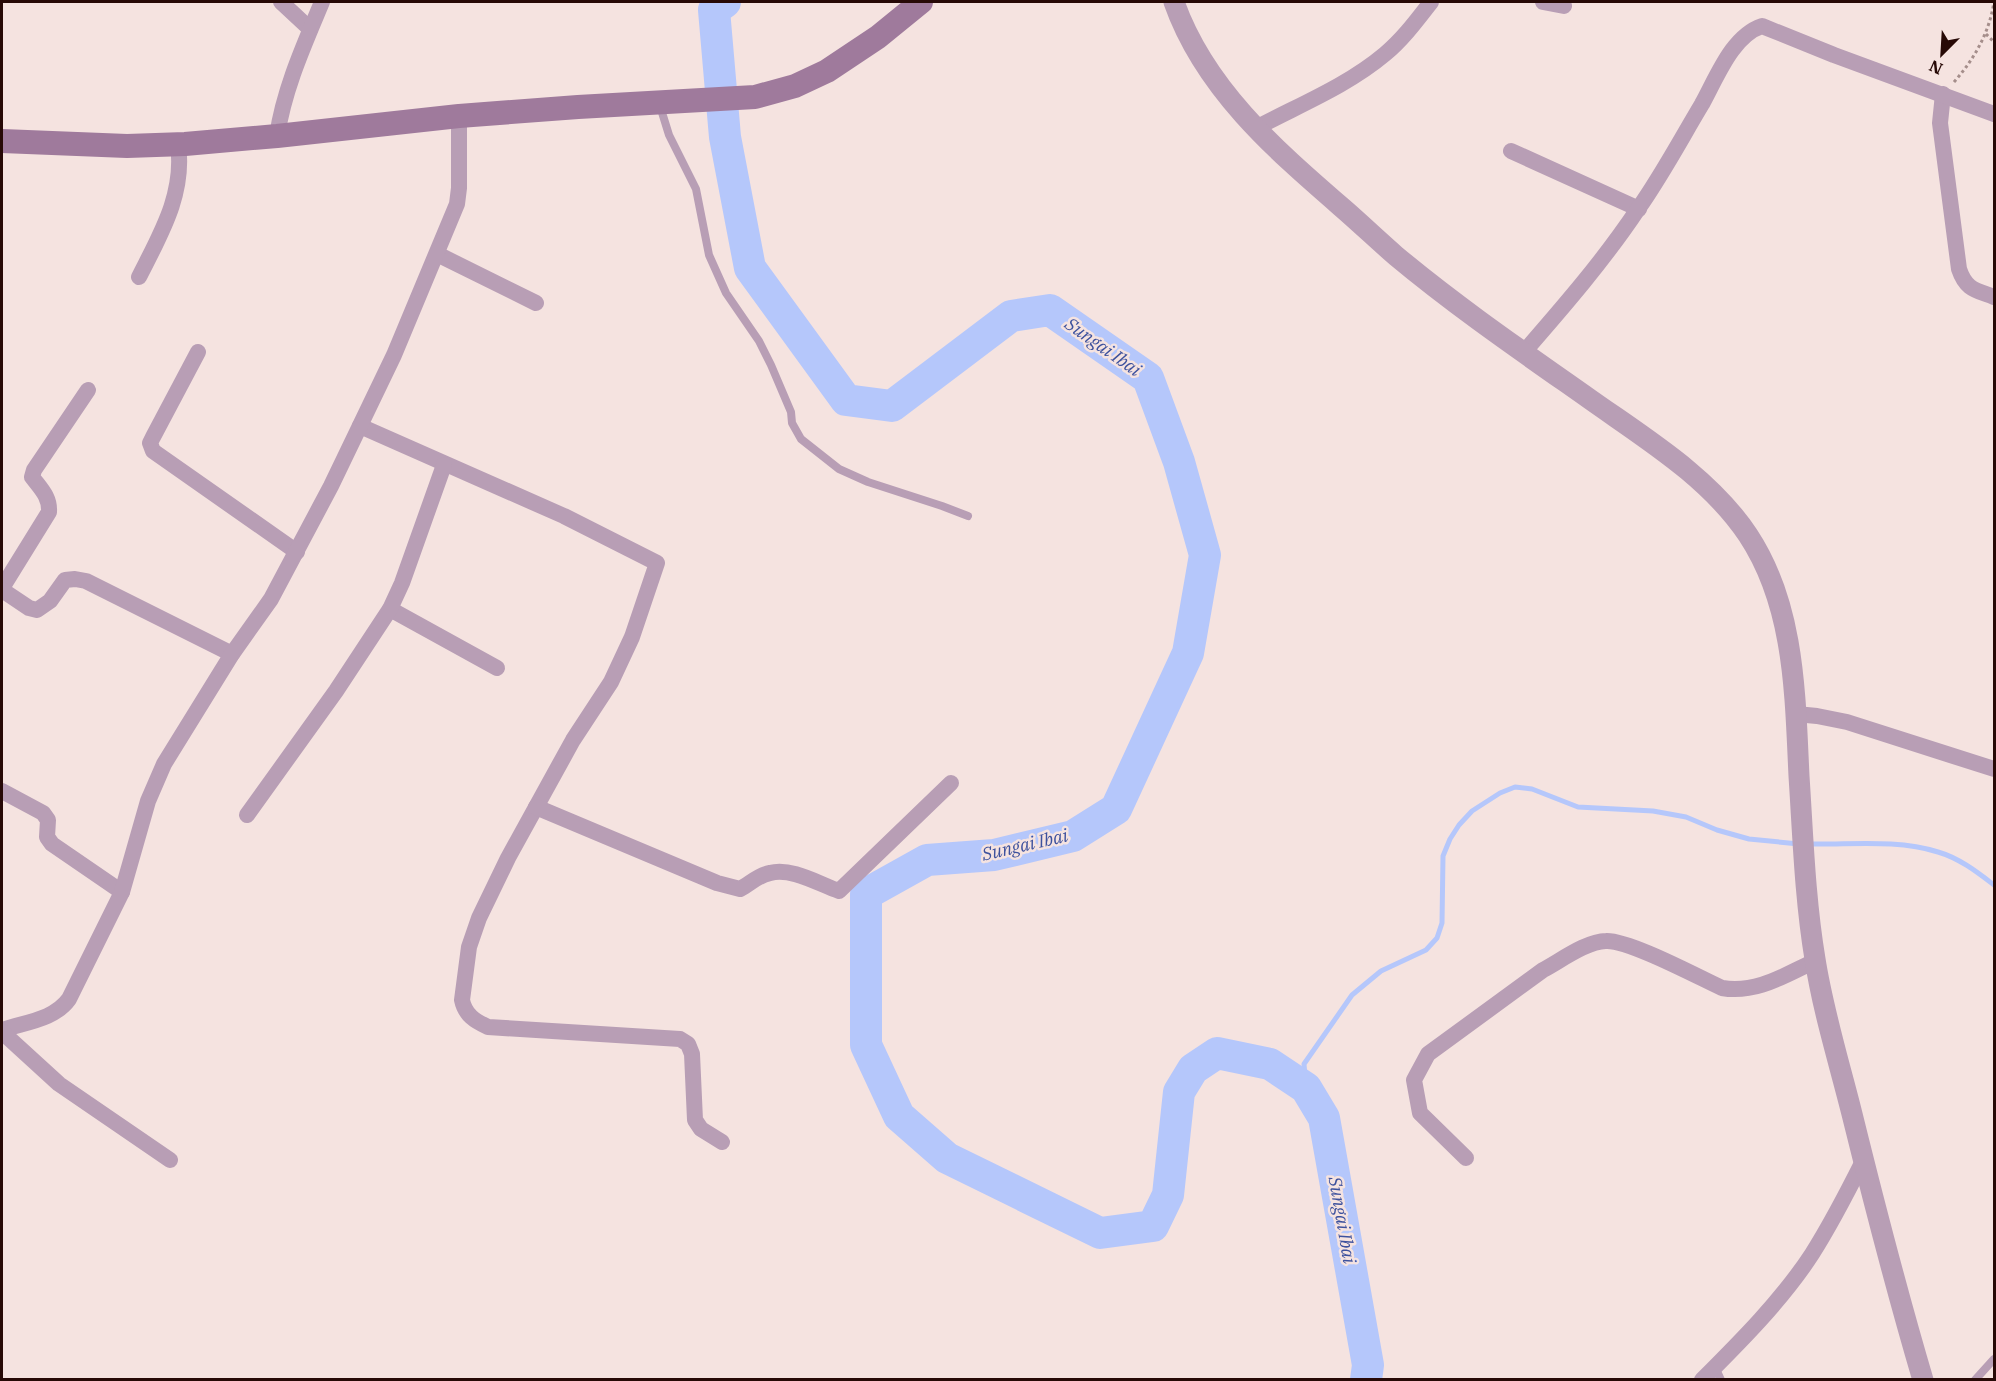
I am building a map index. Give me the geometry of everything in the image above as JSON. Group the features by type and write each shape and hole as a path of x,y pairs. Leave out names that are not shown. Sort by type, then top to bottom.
{"main road":[{"path":"2,141 127,146 178,145 459,116 755,97 795,86 827,71 878,37 921,2"}],"street":[{"path":"280,2 310,29"},
{"path":"277,136 286,98 322,2"},
{"path":"1174,2 1199,57 1227,96 1278,152 1396,256 1671,459 1711,492 1737,519 1766,568 1782,610 1794,676 1802,829 1815,961 1863,1161 1923,1380"},
{"path":"1256,128 1320,96 1370,66 1408,32 1431,2"},
{"path":"1543,2 1564,6"},
{"path":"1524,352 1582,284 1639,209 1732,52 1752,30 1762,26 1995,114"},
{"path":"1943,94 1941,123 1959,269 1963,280 1969,287 1995,297"},
{"path":"170,1160 59,1084 2,1031 51,1015 62,1009 82,976 122,892 148,801 164,764 232,654 271,599 360,426 394,355 457,204 459,116"},
{"path":"139,277 163,229 177,191 180,162 178,145"},
{"path":"1511,151 1639,209"},
{"path":"438,254 536,303"},
{"path":"198,352 150,443 153,451 297,552"},
{"path":"88,390 34,470 32,477 47,496 50,503 49,512 2,589 29,608 37,610 51,601 65,580 86,581 232,654"},
{"path":"360,426 564,516 657,563 632,637 605,692 573,740 479,918 469,947 461,991 463,1008 473,1020 488,1027 680,1040 688,1044 692,1054 695,1120 701,1129 722,1142"},
{"path":"248,815 336,691 390,609 402,583 444,465"},
{"path":"390,609 496,668"},
{"path":"1796,714 1847,722 1995,769"},
{"path":"537,807 723,885 740,889 759,877 771,872 779,872 802,877 839,891 951,783"},
{"path":"2,792 42,813 48,820 46,837 52,844 122,892"},
{"path":"1466,1158 1420,1113 1414,1080 1428,1054 1543,970 1580,949 1605,941 1615,942 1722,988 1735,990 1754,988 1815,961"},
{"path":"1702,1380 1718,1373 1811,1255 1840,1207 1863,1161"}],"lane":[{"path":"659,102 669,135 696,189 709,255 726,293 759,341 791,411 792,423 801,439 839,469 868,482 968,516"},
{"path":"1976,1380 1995,1359"}],"path":[{"path":"1943,94 1970,64 1986,34 1994,2"},
{"path":"1986,34 1995,42"}],"waterway":[{"path":"704,2 714,10"},
{"name":"Sungai Ibai","path":"725,2 714,10 725,137 750,268 846,400 892,406 1011,316 1050,310 1148,378 1179,462 1205,555 1188,653 1116,809 1073,836 994,855 927,860 866,894 866,1045 899,1116 947,1158 1100,1233 1153,1226 1168,1195 1179,1092 1193,1069 1217,1053 1270,1064 1306,1088 1324,1118 1368,1365 1366,1380"},
{"path":"1306,1088 1304,1064 1352,995 1381,971 1426,950 1437,938 1442,923 1443,856 1450,839 1472,811 1500,793 1515,787 1532,789 1578,807 1653,811 1686,817 1717,830 1749,839 1799,844"},
{"path":"1808,844 1873,843 1922,848 1953,858 1994,885"}]}
